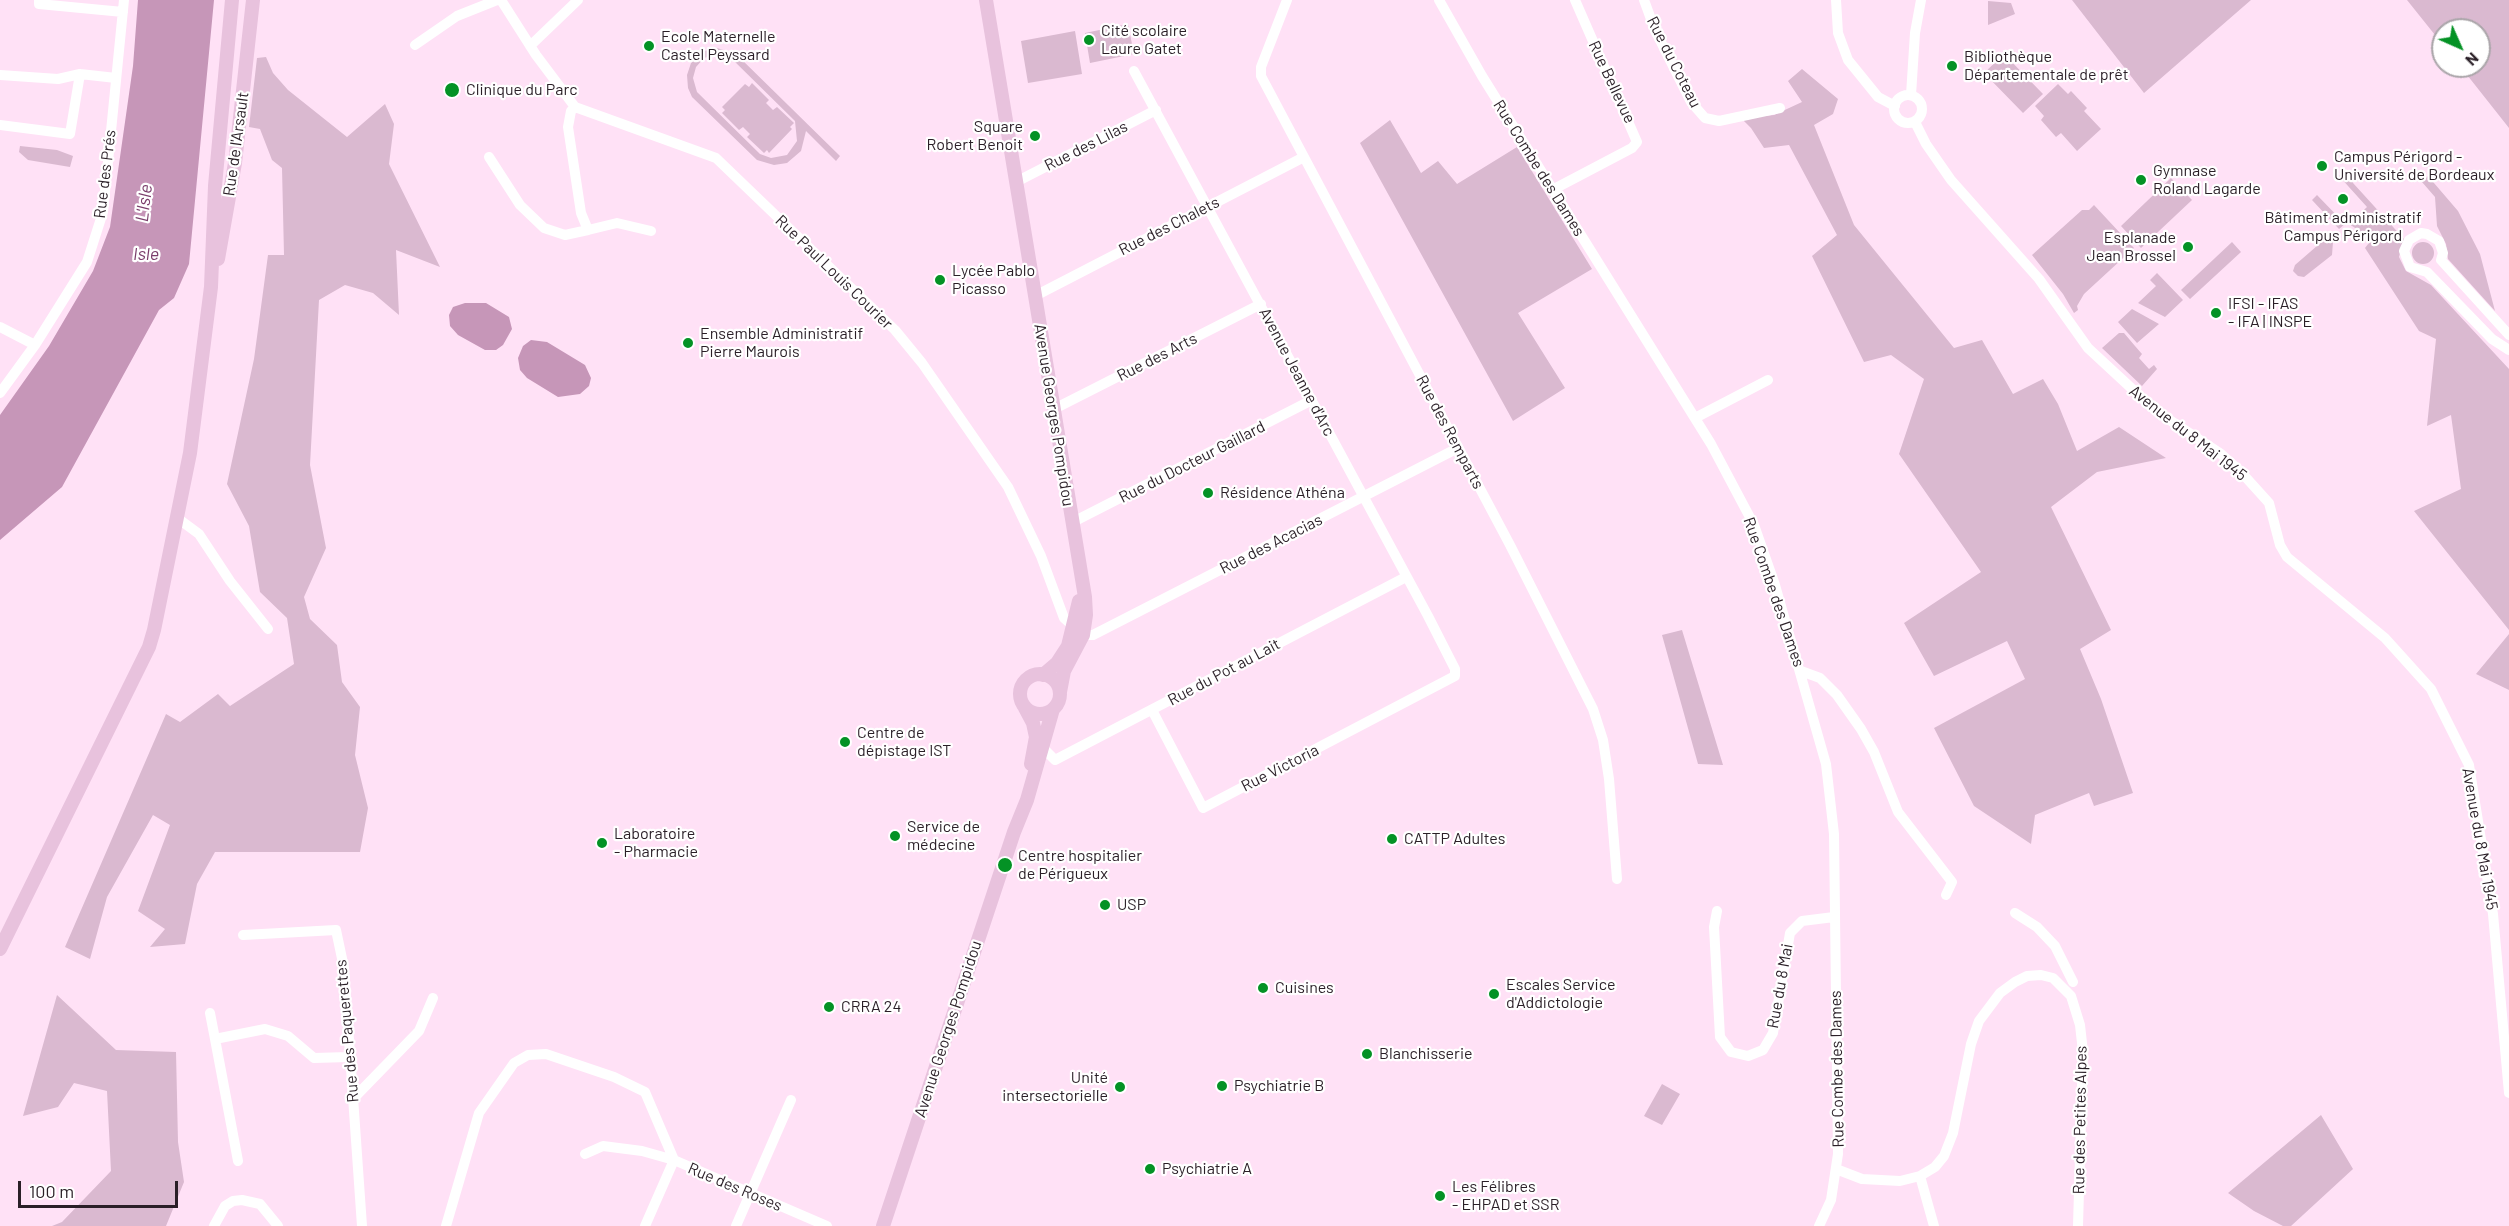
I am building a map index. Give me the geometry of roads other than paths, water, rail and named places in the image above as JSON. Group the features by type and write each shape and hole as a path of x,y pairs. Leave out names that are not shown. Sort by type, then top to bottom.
{"main road":[{"path":"0,949 149,647 158,614 190,453 211,287 218,156 232,0"},
{"name":"Rue de l'Arsault","path":"211,287 235,163 253,0"},
{"name":"Avenue Georges Pompidou","path":"986,0 1086,615 1064,671 1059,692"},
{"path":"218,156 226,155 237,147"},
{"path":"217,176 226,176 235,163"},
{"name":"Avenue Georges Pompidou","path":"1043,675 1063,655 1078,632"},
{"path":"1043,675 1055,682 1059,692 1059,700 1053,709 1037,714 1025,708 1020,693 1022,684 1029,677 1043,675"},
{"name":"Avenue Georges Pompidou","path":"1014,832 1018,800 1031,763 1036,737 1033,723 1025,708"},
{"name":"Avenue Georges Pompidou","path":"883,1226 1014,832 1044,749 1053,709"}],"street":[{"path":"39,0 39,4 123,12"},
{"name":"Rue des Prés","path":"0,393 36,345 87,262 103,212 124,0"},
{"path":"415,45 457,16 499,0 575,107 571,111 568,127 581,213 588,230"},
{"path":"530,46 578,0"},
{"name":"Rue des Remparts","path":"1287,0 1261,67 1261,76 1516,556 1600,726 1609,779 1617,879"},
{"name":"Rue Combe des Dames","path":"1439,0 1695,418 1754,525 1801,671 1826,764 1834,834 1839,1121 1831,1200 1819,1226"},
{"name":"Rue Bellevue","path":"1554,189 1632,148 1637,142 1575,0"},
{"name":"Rue du Coteau","path":"1644,0 1655,30 1691,102 1705,118 1719,121 1780,108"},
{"path":"1836,0 1838,33 1848,60 1878,97 1895,106"},
{"path":"1911,95 1915,33 1921,0"},
{"name":"Avenue Jeanne d'Arc","path":"1134,70 1364,496 1455,669 1455,676"},
{"path":"0,75 58,79 80,75 116,78"},
{"path":"0,125 70,134 80,75"},
{"path":"1911,95 1918,99 1922,107 1921,115 1915,122 1902,122 1895,115 1895,106 1899,99 1911,95"},
{"name":"Rue Paul Louis Courier","path":"575,107 716,158 895,330 922,363 1008,488 1041,556 1060,609 1078,632"},
{"name":"Rue des Lilas","path":"1016,182 1156,110"},
{"name":"Avenue du 8 Mai 1945","path":"1915,122 1930,151 1951,180 2039,279 2088,348 2156,411 2221,454 2241,472 2269,503 2280,545 2287,557 2385,638 2431,689 2469,765 2497,947 2505,1068 2509,1093"},
{"path":"489,157 520,205 539,225 554,233 565,235 617,223 651,231"},
{"name":"Rue des Chalets","path":"1035,296 1304,157"},
{"path":"2509,335 2441,260 2443,253 2439,241 2421,233 2409,240 2404,251 2410,267 2427,272 2492,339 2509,350"},
{"name":"Rue des Arts","path":"1054,410 1261,304"},
{"path":"0,327 36,345"},
{"path":"1695,418 1768,380"},
{"name":"Rue du Docteur Gaillard","path":"1071,523 1312,400"},
{"name":"Rue des Acacias","path":"1078,632 1093,635 1458,448"},
{"path":"176,517 199,534 230,581 268,629"},
{"name":"Rue du Pot au Lait","path":"1044,749 1055,760 1406,577"},
{"path":"1801,671 1820,678 1861,729 1874,752 1898,812 1952,882 1946,894"},
{"name":"Rue Victoria","path":"1152,710 1203,808 1455,676"},
{"name":"Rue du 8 Mai","path":"1717,911 1714,927 1720,1037 1731,1052 1748,1056 1763,1050 1773,1033 1790,933 1802,921 1834,917"},
{"path":"2015,913 2037,927 2055,946 2073,982"},
{"name":"Rue des Paquerettes","path":"243,935 336,930 344,968 362,1226"},
{"name":"Rue des Petites Alpes","path":"1836,1168 1862,1179 1900,1181 1920,1176 1935,1167 1944,1156 1953,1133 1971,1044 1979,1021 2000,993 2015,982 2027,976 2041,975 2054,978 2071,996 2080,1025 2083,1052 2078,1226"},
{"path":"352,1100 419,1031 433,998"},
{"path":"210,1013 238,1161"},
{"path":"215,1039 265,1029 288,1036 314,1058 349,1057"},
{"name":"Rue des Roses","path":"448,1225 471,1135 479,1113 514,1063 528,1055 546,1054 614,1077 645,1092 674,1160 827,1226"},
{"path":"736,1226 791,1100"},
{"path":"585,1154 603,1146 642,1151 674,1160 645,1226"},
{"path":"1920,1176 1934,1226"},
{"path":"214,1226 225,1206 233,1201 242,1200 260,1204 278,1226"}],"water":[{"name":"Isle","path":"138,0 214,0 189,264 174,298 159,310 62,487 0,540 0,415 49,346 93,271 110,227 133,66"},
{"path":"465,303 486,303 509,317 512,329 503,345 496,350 485,350 458,335 450,326 449,315 453,307"},
{"path":"531,340 547,342 585,365 591,378 589,386 580,394 558,397 527,378 520,370 518,358 523,346"}],"place":[{"name":"Cité scolaire Laure Gatet","path":"1089,40"},
{"name":"Ecole Maternelle Castel Peyssard","path":"649,46"},
{"name":"Bibliothèque Départementale de prêt","path":"1952,66"},
{"name":"Clinique du Parc","path":"452,90"},
{"name":"Square Robert Benoit","path":"1035,136"},
{"name":"Campus Périgord - Université de Bordeaux","path":"2322,166"},
{"name":"Gymnase Roland Lagarde","path":"2141,180"},
{"name":"Bâtiment administratif Campus Périgord","path":"2343,199"},
{"name":"Esplanade Jean Brossel","path":"2188,247"},
{"name":"Lycée Pablo Picasso","path":"940,280"},
{"name":"IFSI - IFAS - IFA | INSPE","path":"2216,313"},
{"name":"Ensemble Administratif Pierre Maurois","path":"688,343"},
{"name":"Résidence Athéna","path":"1208,493"},
{"name":"Centre de dépistage IST","path":"845,742"},
{"name":"Service de médecine","path":"895,836"},
{"name":"CATTP Adultes","path":"1392,839"},
{"name":"Laboratoire - Pharmacie","path":"602,843"},
{"name":"Centre hospitalier de Périgueux","path":"1005,865"},
{"name":"USP","path":"1105,905"},
{"name":"Cuisines","path":"1263,988"},
{"name":"Escales Service d'Addictologie","path":"1494,994"},
{"name":"CRRA 24","path":"829,1007"},
{"name":"Blanchisserie","path":"1367,1054"},
{"name":"Psychiatrie B","path":"1222,1086"},
{"name":"Unité intersectorielle","path":"1120,1087"},
{"name":"Psychiatrie A","path":"1150,1169"},
{"name":"Les Félibres - EHPAD et SSR","path":"1440,1196"}],"water label":[{"name":"L'Isle","path":"144,203"}]}
